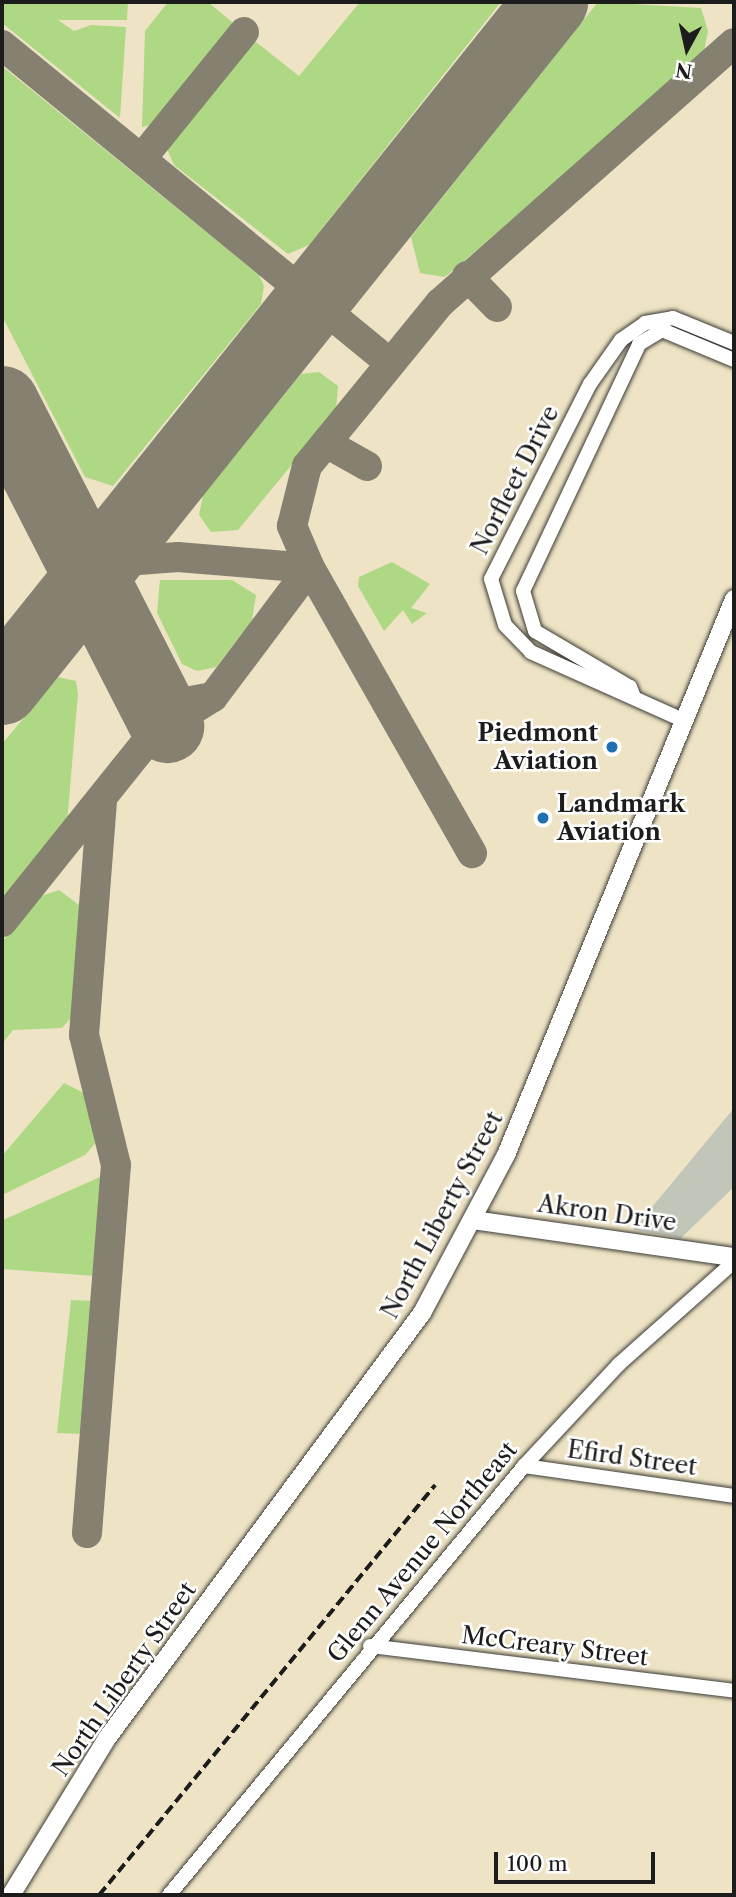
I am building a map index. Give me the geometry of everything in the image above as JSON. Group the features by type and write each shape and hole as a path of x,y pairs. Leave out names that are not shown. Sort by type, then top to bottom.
{"main road":[{"name":"North Liberty Street","path":"11,1895 108,1737 422,1313 506,1155 734,599"},
{"name":"Akron Drive","path":"472,1220 692,1250 734,1259"}],"street":[{"name":"Norfleet Drive","path":"685,721 577,675 511,636 491,579 610,354 645,323 680,328 734,344"},
{"name":"Norfleet Drive","path":"634,697 629,687 535,631 523,591 633,351 662,330 680,328 734,360"},
{"name":"Glenn Avenue Northeast","path":"169,1895 370,1647 524,1466 619,1364 734,1259"},
{"name":"Efird Street","path":"524,1466 734,1496"},
{"name":"McCreary Street","path":"370,1647 734,1690"}],"shaded area":[{"path":"734,1108 734,1187 681,1238 633,1230"}],"green space":[{"path":"2,2 128,2 127,20 58,20 74,31 91,25 126,27 120,118 2,23"},
{"path":"168,2 208,2 232,22 233,31 159,123 142,127 145,31"},
{"path":"360,2 501,2 309,245 288,254 174,165 166,147 247,42 256,42 299,76"},
{"path":"598,2 701,8 708,31 704,52 455,269 444,277 420,273 411,237"},
{"path":"2,66 259,275 264,286 261,304 113,486 85,477 2,316"},
{"path":"319,372 338,386 336,411 238,530 211,532 199,515 203,495 301,374"},
{"path":"392,562 430,584 411,608 427,613 412,624 403,610 384,631 358,586 359,577"},
{"path":"160,580 232,580 256,595 252,620 216,667 197,671 182,664 157,613"},
{"path":"58,677 76,681 78,694 67,823 2,903 2,744"},
{"path":"59,890 83,908 78,1010 62,1028 13,1030 2,1044 2,942 38,897"},
{"path":"64,1083 88,1095 98,1140 85,1155 2,1195 2,1156"},
{"path":"100,1177 105,1185 95,1276 2,1269 3,1220"},
{"path":"71,1300 96,1301 84,1434 57,1433"}],"taxiway":[{"path":"142,158 244,32"},
{"path":"2,922 151,736 213,697 310,568 292,526 307,466 440,303 734,43"},
{"path":"2,45 390,363"},
{"path":"467,276 497,307"},
{"path":"326,443 367,466"},
{"path":"50,496 113,549 146,554"},
{"path":"93,575 126,561 178,557 310,568 472,853"},
{"path":"143,678 185,702 213,697"},
{"path":"87,1533 116,1165 84,1035 102,800"}],"runway":[{"path":"2,688 551,2"},
{"path":"2,403 167,726"}],"railway":[{"path":"99,1895 435,1485"}],"place":[{"name":"Piedmont Aviation","path":"612,747"},
{"name":"Landmark Aviation","path":"543,818"}]}
